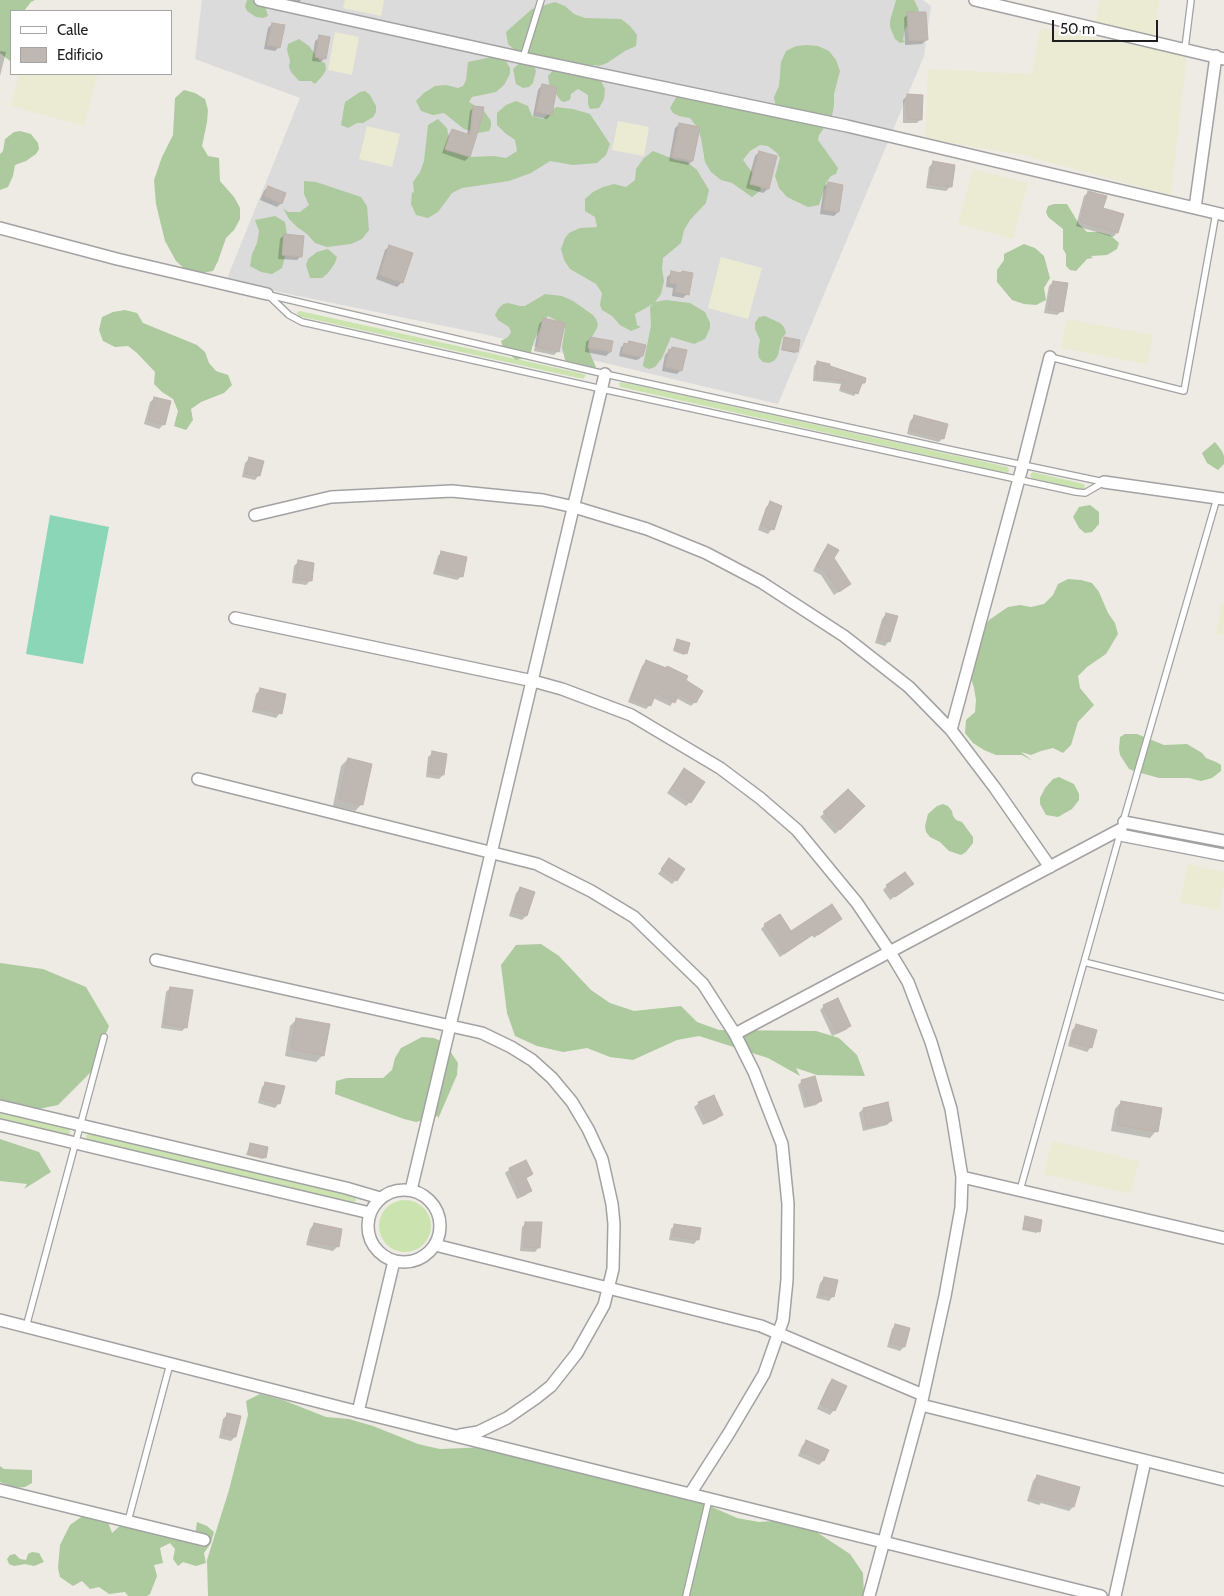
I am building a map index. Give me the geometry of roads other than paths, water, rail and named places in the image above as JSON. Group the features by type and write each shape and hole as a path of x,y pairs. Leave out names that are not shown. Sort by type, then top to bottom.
{"street":[{"path":"260,0 523,58 847,126 1220,214"},
{"path":"975,0 1220,57 1195,208"},
{"path":"0,228 117,259 267,294"},
{"path":"951,730 1050,358"},
{"path":"411,1190 606,374"},
{"path":"1104,482 1221,499"},
{"path":"255,515 331,497 452,491 543,500 574,507 647,529 706,553 761,582 844,636 902,681 951,730 995,788 1050,867"},
{"path":"235,618 533,681 562,689 631,715 720,768 797,830 857,902 890,952 908,982 931,1042 951,1109 962,1177 961,1208 945,1296 922,1400 870,1596"},
{"path":"198,780 537,864 590,891 634,917 703,984 735,1034 754,1072 782,1144 788,1204 787,1280 783,1320 764,1374 690,1494"},
{"path":"735,1034 1122,829 1224,841"},
{"path":"1122,829 1224,855"},
{"path":"156,960 482,1033 532,1060 552,1078 572,1102 588,1129 602,1160 612,1204 614,1224 613,1269 604,1305 591,1331 564,1371 551,1386 507,1418 478,1432 456,1436"},
{"path":"0,1106 346,1188 380,1198"},
{"path":"0,1125 370,1213"},
{"path":"962,1177 1224,1238"},
{"path":"411,1190 431,1202 437,1212 440,1223 439,1235 435,1246 417,1260 406,1263 394,1261 383,1256 369,1237 368,1225 370,1213 380,1198 390,1192 411,1190"},
{"path":"435,1246 760,1326 779,1333 922,1400 1224,1480"},
{"path":"358,1412 394,1261"},
{"path":"0,1320 358,1412 1101,1596"},
{"path":"1114,1596 1145,1460"},
{"path":"0,1490 204,1540"}],"lane":[{"path":"523,58 541,0"},
{"path":"1185,48 1190,0"},
{"path":"1050,358 1184,391 1220,214"},
{"path":"267,294 606,374 1104,482"},
{"path":"267,294 289,315 302,322 1084,493 1104,482"},
{"path":"1020,1190 1122,829 1221,499"},
{"path":"1084,962 1224,997"},
{"path":"26,1327 104,1037"},
{"path":"128,1521 170,1364"},
{"path":"686,1596 709,1499"}]}
